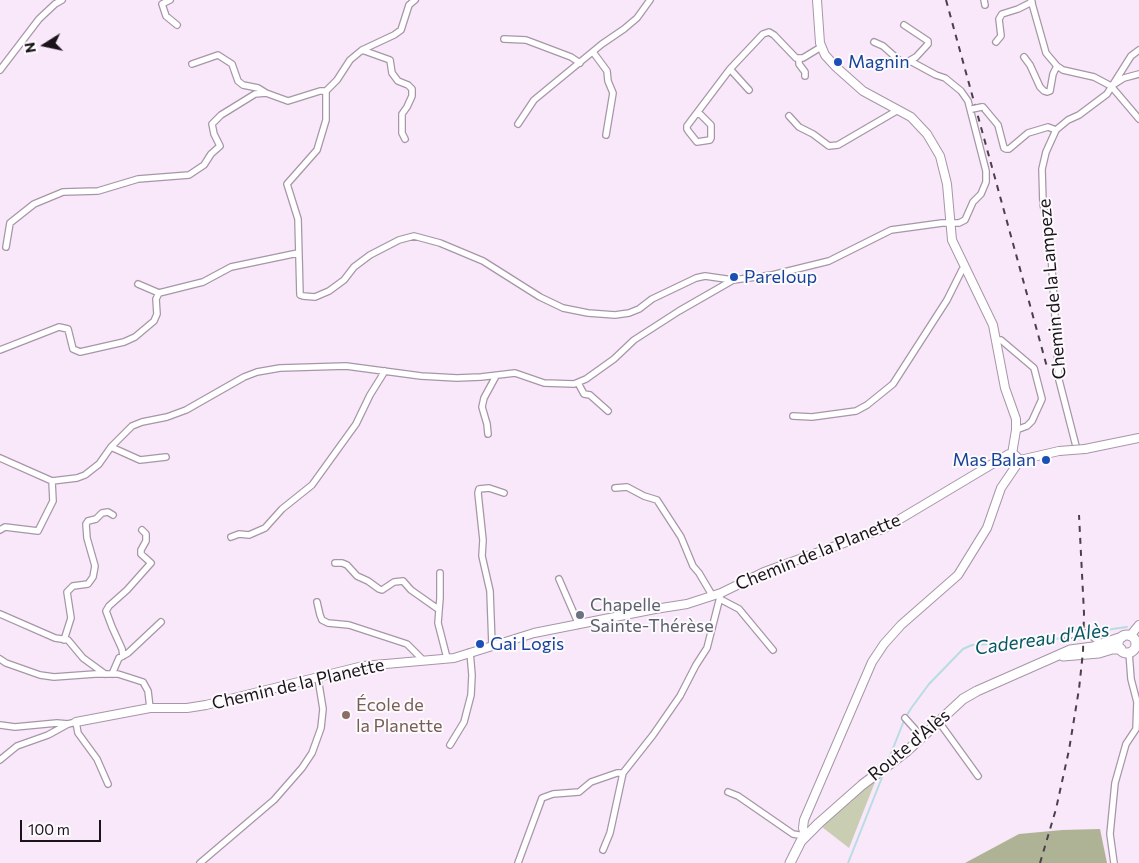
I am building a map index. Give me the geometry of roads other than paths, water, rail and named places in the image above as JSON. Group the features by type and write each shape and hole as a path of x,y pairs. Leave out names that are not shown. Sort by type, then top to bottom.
{"main road":[{"name":"Route d'Alès","path":"790,863 805,836 862,785 922,737 963,699 976,691 1076,648 1102,644 1126,636"},
{"path":"1126,636 1136,641 1131,650 1119,641 1126,636"},
{"name":"Route d'Alès","path":"1052,658 1099,653 1112,649 1131,650"}],"street":[{"path":"0,70 39,19 62,0"},
{"path":"170,0 162,4 166,16 177,25"},
{"path":"415,0 409,5 401,30 362,50 350,60 337,80 326,91 326,120 316,150 287,184 298,219 300,295 315,297 336,287 354,267 370,255 399,240 414,236 440,243 484,261 540,297 562,308 588,313 615,315 638,308 652,299 696,278 705,276 733,280 772,275 829,261 891,230 959,223 965,220 972,202 981,194 986,182 986,171 972,110 968,100 945,78 909,61"},
{"path":"518,124 534,100 637,18 650,0"},
{"path":"816,0 821,47 836,67 864,91 911,117 921,127 940,156 948,184 949,223 952,240 993,325 1005,388 1016,419 1012,454 1020,460"},
{"path":"996,42 1001,36 999,19 1002,14 1018,9 1032,1 1046,53 1057,66 1063,70 1094,77 1112,86 1139,119"},
{"path":"874,42 883,46 902,62 909,61 916,57 928,44 928,40 904,25"},
{"path":"698,112 711,125 712,138 710,140 697,142 687,129 698,112 730,69 764,34 769,32 791,54 799,58"},
{"path":"504,39 526,40 571,57 580,63"},
{"path":"799,58 821,47"},
{"path":"362,50 390,60 392,73 398,81 412,89 412,96 408,107 402,114 402,133 405,139"},
{"path":"972,110 983,107 998,126 1006,150 1028,133 1048,127 1056,130 1107,94 1132,56 1139,50"},
{"path":"592,52 607,71 608,81 613,93 606,135"},
{"path":"192,64 218,55 232,64 238,81 244,85 258,88 288,101 320,91 326,91"},
{"path":"1024,57 1044,92 1050,91 1053,74 1057,66"},
{"path":"799,58 799,64 805,72 805,76"},
{"path":"730,69 749,90"},
{"path":"1112,86 1124,78 1139,74"},
{"path":"6,247 10,223 34,204 63,192 98,191 138,179 189,175 204,165 211,154 220,146 214,134 212,124 221,115 255,94 266,93"},
{"path":"789,116 799,127 813,134 829,146 838,145 898,110"},
{"name":"Chemin de la Lampeze","path":"1056,130 1046,152 1042,169 1043,204 1050,237 1059,380 1081,449"},
{"path":"138,284 158,293 203,282 230,267 298,253"},
{"path":"793,416 812,417 856,411 867,405 893,384 947,300 965,267"},
{"path":"0,458 52,481 77,478 85,475 99,464 132,426 186,410 244,377 257,372 289,367 346,366 422,376 458,378 515,373 551,384 578,383 614,360 634,340 733,280"},
{"path":"0,350 59,327 68,329 74,349 80,352 124,342 135,337 154,321 158,314 156,299 158,293"},
{"path":"996,340 1001,340 1034,368 1042,399 1032,421 1027,426 1016,430"},
{"path":"231,537 239,534 249,535 265,528 282,509 312,485 356,424 370,395 385,371"},
{"path":"488,434 482,407 484,398 496,376"},
{"path":"578,383 584,394 590,395 608,411"},
{"path":"728,792 738,796 793,834 805,836 804,820 872,662 884,644 901,625 958,574 987,528 1001,488 1020,460 1058,451 1081,449 1139,438"},
{"path":"111,448 140,460 166,457"},
{"name":"Chemin de la Planette","path":"72,723 150,708 187,708 206,705 363,666 447,658 534,633 687,604 712,595 721,596 764,572 885,528 1009,454 1012,454"},
{"path":"0,530 5,527 38,531 53,501 52,481"},
{"path":"615,488 627,487 656,500 681,537 693,566 712,595"},
{"path":"492,645 490,592 482,556 483,540 478,493 480,489 489,488 504,493"},
{"path":"64,640 71,618 67,592 73,586 88,584 93,577 95,566 87,538 86,524 96,519 102,513 108,512 113,516"},
{"path":"124,656 106,611 151,563 141,554 146,541 146,534 142,530"},
{"path":"335,563 342,563 357,576 382,590 394,582 403,581 411,590 438,609"},
{"path":"440,573 438,623 447,658"},
{"path":"559,579 579,625"},
{"path":"603,850 610,833 623,773 680,696 707,648 721,596 739,609 773,650"},
{"path":"317,602 322,620 328,623 360,628 407,644 423,660"},
{"path":"0,614 24,625 68,640 83,658 109,674"},
{"path":"109,674 119,658 124,656 161,622"},
{"path":"1126,636 1139,625"},
{"path":"1067,636 1088,633 1102,644"},
{"path":"1114,863 1110,834 1115,783 1126,744 1136,730 1137,702 1131,679 1131,650"},
{"path":"450,745 464,722 471,695 470,652"},
{"path":"0,659 28,671 47,676 109,674 143,682 148,691 150,708"},
{"path":"200,863 274,800 302,768 312,753 322,728 323,710 318,678"},
{"path":"905,718 922,737"},
{"path":"939,722 978,776"},
{"path":"0,725 15,727 72,723"},
{"path":"0,760 17,746 48,735 72,723"},
{"path":"72,723 97,759 108,784"},
{"path":"518,863 542,798 553,794 579,792 591,782 617,773 623,773"}],"waterway":[{"name":"Cadereau d'Alès","path":"1090,632 1127,627"},
{"name":"Cadereau d'Alès","path":"888,761 905,718 912,707 929,684 963,649 972,645 1051,640 1065,637"},
{"name":"Cadereau d'Alès","path":"848,863 883,775"}],"railway":[{"path":"946,0 1047,367"},
{"path":"1040,863 1056,809 1069,750 1079,689 1083,652 1084,613 1079,515"}],"place":[{"name":"Magnin","path":"838,62"},
{"name":"Pareloup","path":"734,277"},
{"name":"Mas Balan","path":"1046,460"},
{"name":"Chapelle Sainte-Thérèse","path":"580,615"},
{"name":"Gai Logis","path":"480,644"},
{"name":"École de la Planette","path":"346,715"}]}
